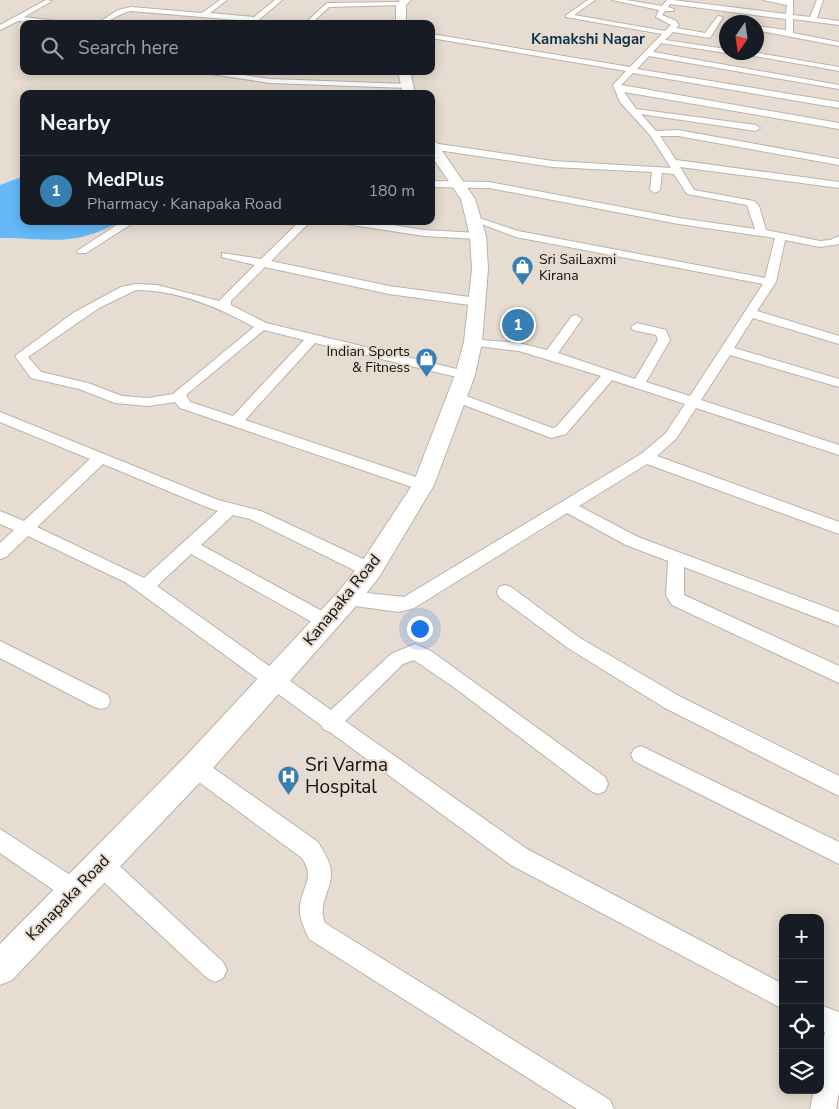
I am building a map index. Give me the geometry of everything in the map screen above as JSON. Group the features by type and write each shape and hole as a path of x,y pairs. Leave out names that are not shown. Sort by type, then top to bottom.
{"street":[{"path":"205,14 224,0"},
{"path":"253,20 279,0"},
{"path":"615,0 719,19"},
{"path":"716,0 790,4"},
{"path":"766,0 790,4"},
{"path":"813,20 820,0"},
{"path":"0,28 49,1"},
{"path":"578,2 590,2"},
{"path":"590,2 568,16 704,36 709,36 719,24"},
{"path":"311,20 327,5 402,3 401,20"},
{"path":"383,4 386,12"},
{"path":"790,4 789,30 794,37 839,44"},
{"path":"662,8 839,23"},
{"path":"662,8 674,22 649,54 629,70 618,83 622,100 654,134 694,194 750,203 754,206 761,233"},
{"path":"106,20 127,9 205,14 245,20"},
{"path":"17,19 29,20"},
{"path":"764,24 789,30"},
{"path":"764,28 789,30"},
{"path":"668,32 719,49"},
{"path":"435,37 629,70 762,103 839,126"},
{"path":"649,54 839,87"},
{"path":"764,57 839,69"},
{"path":"222,75 250,79 350,84 408,90 405,75"},
{"path":"250,79 254,75"},
{"path":"349,90 350,84"},
{"path":"620,89 762,103 839,105"},
{"path":"633,111 756,128"},
{"path":"721,141 722,137 712,130 716,124 722,122"},
{"path":"654,134 678,133 839,162"},
{"path":"435,147 553,164 657,170 677,167 839,185"},
{"name":"Kanapaka Road","path":"0,968 76,892 195,767 327,622 370,570 423,485 460,386 473,342 480,269 476,227 468,199 435,152"},
{"path":"655,190 657,170"},
{"path":"435,184 489,185 679,221 782,236 820,244 834,243 839,239"},
{"path":"82,251 124,225"},
{"path":"226,307 224,303 226,298 302,225"},
{"path":"371,225 415,232 476,227 770,282"},
{"path":"348,598 399,605 408,603 646,458 671,436 770,282 782,236"},
{"path":"226,255 389,290 477,302"},
{"path":"262,326 178,397 148,402 120,400 83,386 36,375 21,356 84,312 135,286 166,291 226,307 262,326 460,386 551,433 560,431 609,375"},
{"path":"750,313 839,340"},
{"path":"550,355 576,320"},
{"path":"637,327 662,334 664,340 638,384"},
{"path":"235,422 311,340"},
{"path":"473,342 519,347 550,355 839,450"},
{"path":"726,350 839,383"},
{"path":"178,397 185,405 423,485"},
{"path":"0,417 230,509 255,515 370,570"},
{"path":"646,458 839,528"},
{"path":"0,553 96,461 104,459"},
{"path":"568,507 632,541 839,619"},
{"path":"145,587 230,509"},
{"path":"0,517 131,578 145,587 161,601 276,680 330,722 519,857 779,995"},
{"path":"190,546 327,622"},
{"path":"677,557 674,595 678,600 839,675"},
{"path":"505,592 574,643 672,702 839,786"},
{"path":"0,649 101,701"},
{"path":"330,722 397,659 415,652 425,656 462,682 598,784"},
{"path":"641,755 839,853"},
{"path":"195,767 310,850 319,861 319,883 310,904 310,918 317,931 601,1109"},
{"path":"0,840 76,892"},
{"path":"102,864 215,970"},
{"path":"823,1109 839,1025 824,1018"}],"water":[{"path":"20,178 20,225 112,225 89,235 62,240 0,238 0,185"}],"place":[{"name":"Sri SaiLaxmi Kirana","path":"523,286"},
{"name":"MedPlus","path":"518,325"},
{"name":"Indian Sports & Fitness","path":"426,378"},
{"name":"Sri Varma Hospital","path":"289,795"}],"district":[{"name":"Kamakshi Nagar","path":"588,39"}]}
